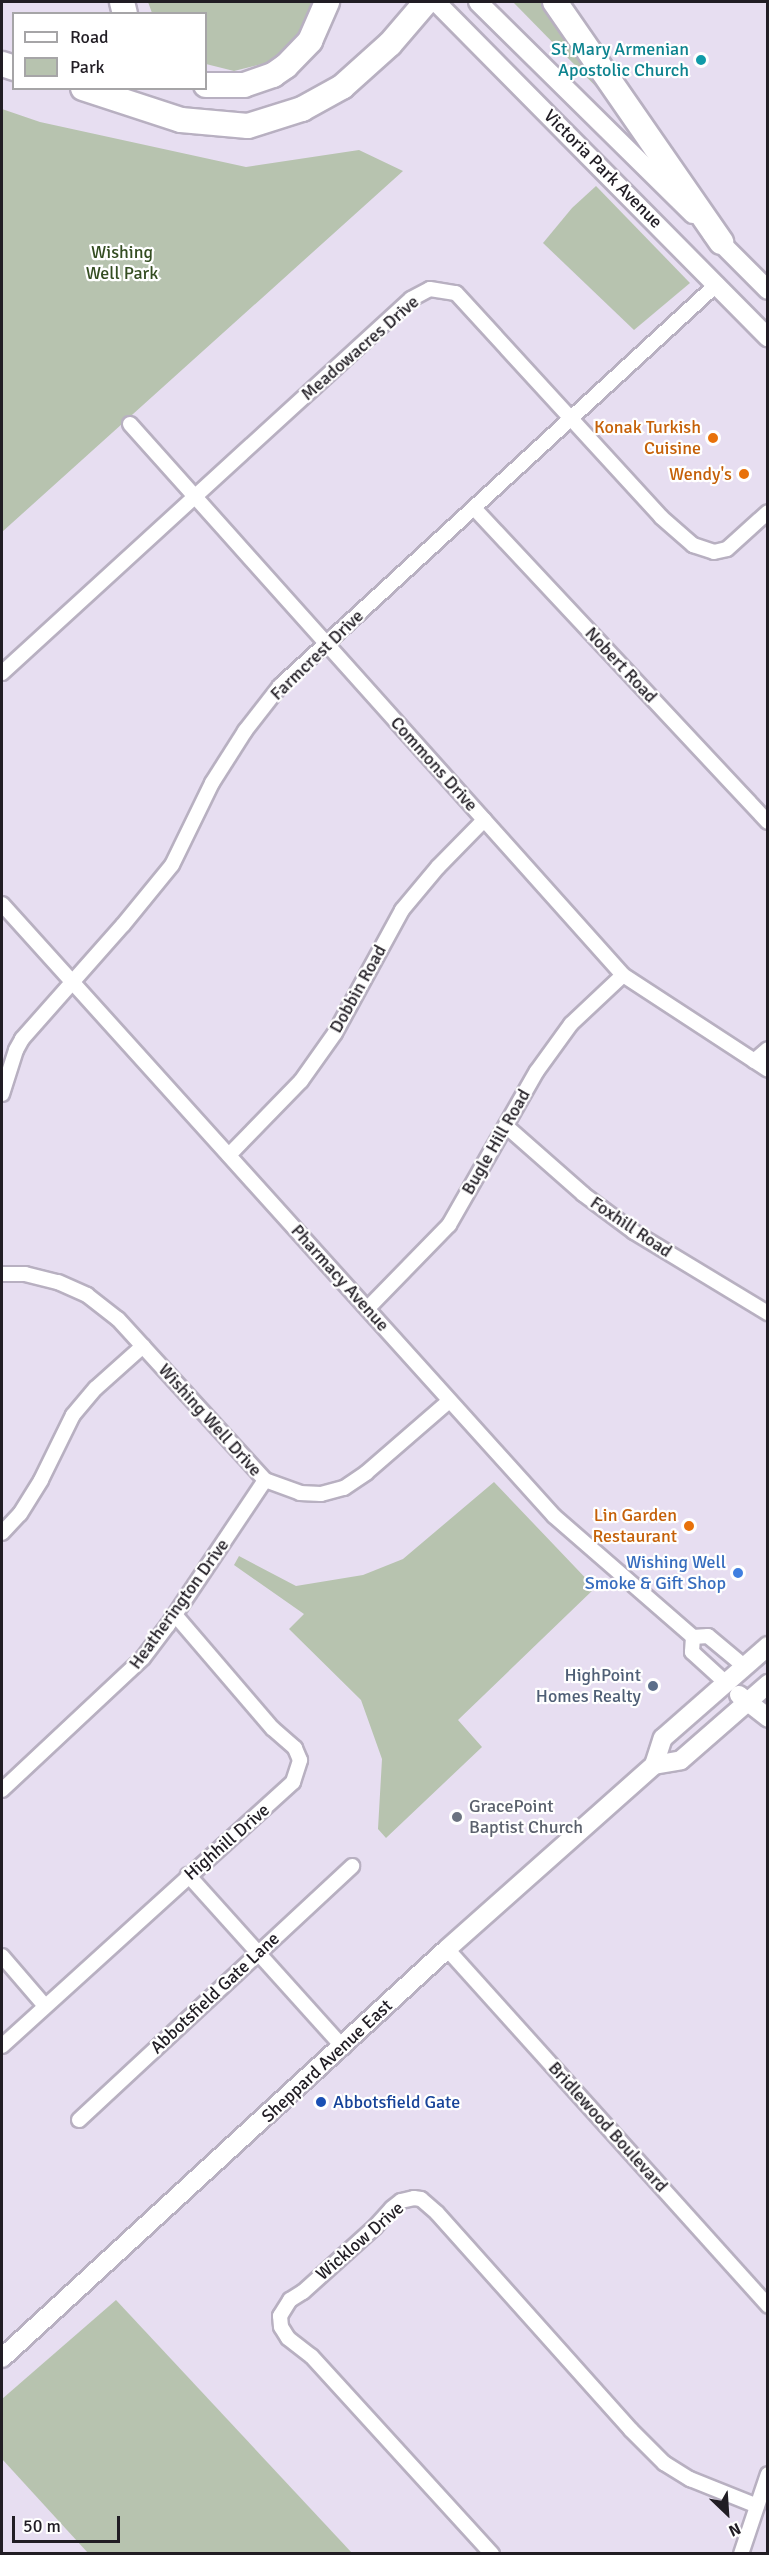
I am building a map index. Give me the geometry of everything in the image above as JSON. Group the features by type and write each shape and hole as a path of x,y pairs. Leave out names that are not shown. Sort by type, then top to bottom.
{"highway":[{"path":"207,85 244,85 273,75 286,66 310,41 327,2"},
{"path":"88,90 181,120 248,126 302,110 342,87 390,44 426,2"},
{"path":"555,2 721,242"}],"main road":[{"name":"Victoria Park Avenue","path":"436,2 768,338"},
{"name":"Victoria Park Avenue","path":"478,2 768,290"},
{"name":"Sheppard Avenue East","path":"2,2358 447,1949 654,1765 663,1738 768,1646"},
{"name":"Pharmacy Avenue","path":"744,1666 767,1685"},
{"name":"Pharmacy Avenue","path":"726,1684 768,1718"},
{"name":"Sheppard Avenue East","path":"654,1765 681,1760 767,1685"}],"street":[{"name":"Farmcrest Drive","path":"2,1094 16,1050 22,1040 123,925 172,865 212,783 245,731 280,686 717,284"},
{"name":"Meadowacres Drive","path":"2,673 411,299 430,289 456,292 661,517 693,545 714,552 727,549 768,512"},
{"name":"Commons Drive","path":"130,424 623,975 768,1070"},
{"name":"Nobert Road","path":"474,508 768,822"},
{"name":"Dobbin Road","path":"229,1155 301,1081 334,1033 402,910 438,867 484,820"},
{"name":"Pharmacy Avenue","path":"2,904 554,1516 693,1637 708,1636 744,1666"},
{"name":"Bugle Hill Road","path":"368,1308 449,1226 537,1071 571,1024 623,975"},
{"path":"754,1061 768,1049"},
{"name":"Foxhill Road","path":"506,1126 583,1194 634,1232 768,1313"},
{"name":"Wishing Well Drive","path":"2,1274 24,1274 58,1282 87,1295 118,1319 264,1480 300,1493 321,1494 344,1488 366,1473 449,1401"},
{"path":"2,1533 20,1514 73,1415 96,1388 143,1346"},
{"name":"Heatherington Drive","path":"2,1790 129,1674 175,1615 264,1480"},
{"name":"Highhill Drive","path":"2,2046 247,1821 282,1794 293,1782 300,1760 295,1748 272,1728 175,1615"},
{"name":"Pharmacy Avenue","path":"693,1637 692,1652 726,1684"},
{"name":"Abbotsfield Gate Lane","path":"79,2121 352,1866"},
{"path":"188,1875 343,2047"},
{"name":"Bridlewood Boulevard","path":"447,1949 768,2306"},
{"path":"2,1956 45,2006"},
{"name":"Wicklow Drive","path":"492,2553 311,2356 288,2338 281,2327 280,2316 290,2300 303,2292 401,2201 422,2199 631,2430 664,2463 690,2479 757,2506"},
{"path":"741,2553 768,2474"}],"green space":[{"path":"148,2 319,2 286,58 234,71 207,64 207,12 152,12"},
{"path":"513,2 541,2 614,105"},
{"name":"Wishing Well Park","path":"2,109 40,122 246,167 359,150 403,171 2,532"},
{"path":"596,186 690,283 634,330 543,243 572,208"},
{"path":"494,1482 595,1588 458,1720 482,1747 386,1838 378,1829 382,1759 361,1700 289,1629 304,1614 234,1565 239,1556 296,1586 363,1575 403,1559"},
{"path":"116,2300 352,2553 88,2553 2,2459 2,2399"}],"place":[{"name":"St Mary Armenian Apostolic Church","path":"701,60"},
{"name":"Konak Turkish Cuisine","path":"713,438"},
{"name":"Wendy's","path":"744,474"},
{"name":"Lin Garden Restaurant","path":"689,1526"},
{"name":"Wishing Well Smoke & Gift Shop","path":"738,1573"},
{"name":"HighPoint Homes Realty","path":"653,1686"},
{"name":"GracePoint Baptist Church","path":"457,1817"},
{"name":"Abbotsfield Gate","path":"321,2102"}]}
